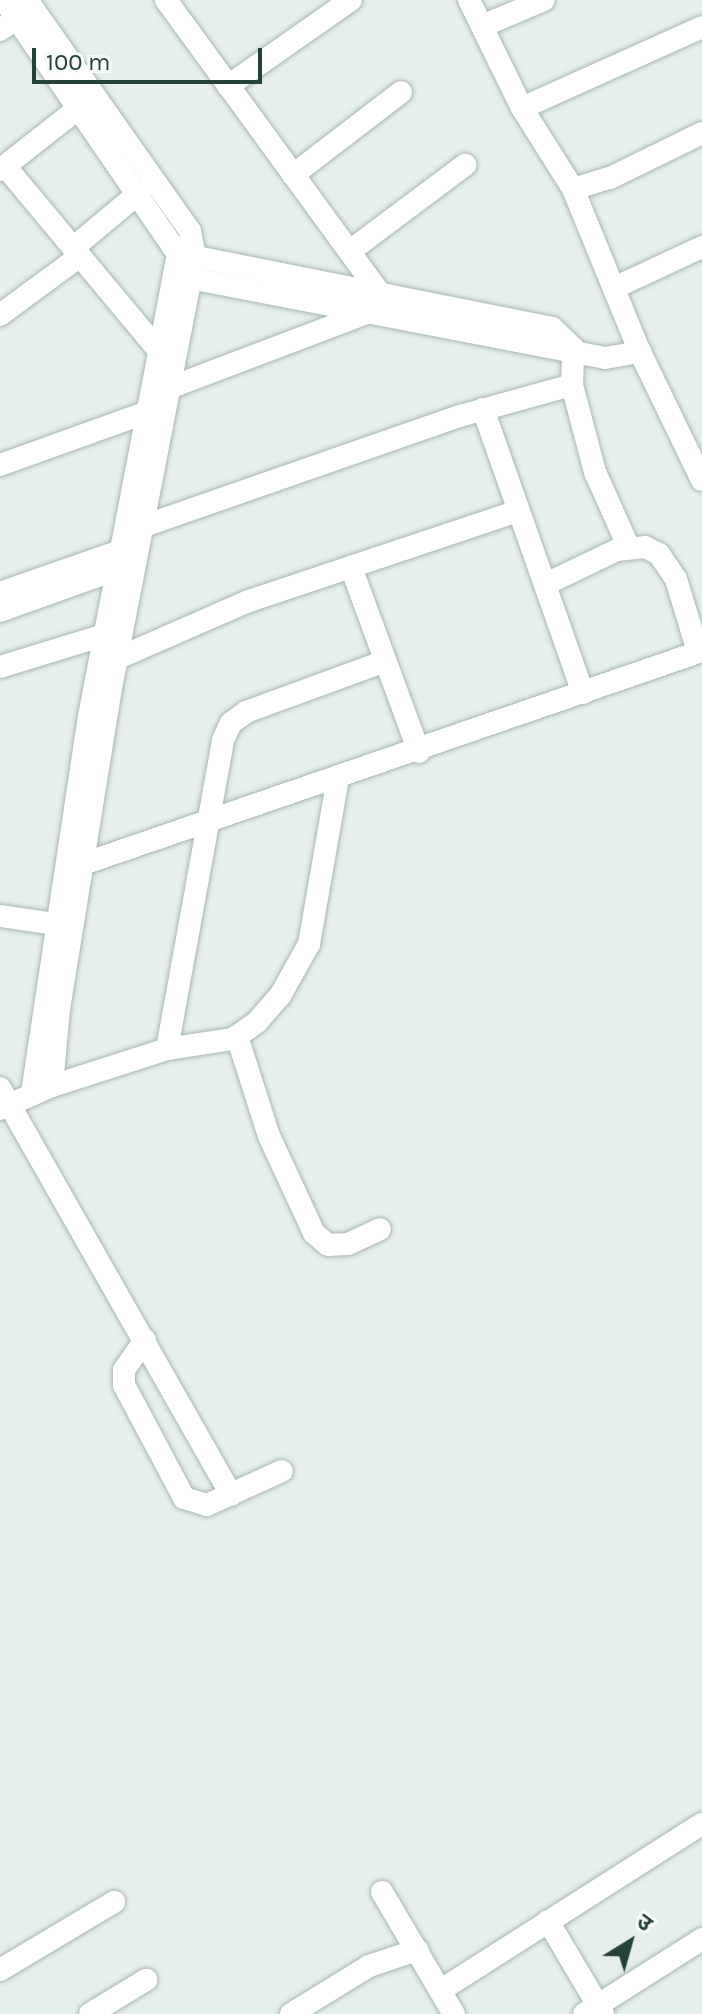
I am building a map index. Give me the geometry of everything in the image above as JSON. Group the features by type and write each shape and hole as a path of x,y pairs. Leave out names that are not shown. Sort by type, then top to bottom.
{"street":[{"path":"166,0 350,251 376,302"},
{"path":"228,86 351,0"},
{"path":"469,0 522,108 573,189 640,352 702,480"},
{"path":"482,26 544,0"},
{"path":"12,12 140,192 183,266 156,347 160,402 129,551 116,659 83,864 42,1090"},
{"path":"12,12 183,220 183,266 160,402 129,551 104,635 55,924 42,1090"},
{"path":"522,108 702,27"},
{"path":"293,175 401,92"},
{"path":"80,107 2,168 156,347"},
{"path":"573,189 610,178 702,133"},
{"path":"350,251 465,165"},
{"path":"0,315 77,252 140,192"},
{"path":"614,288 702,247"},
{"path":"183,266 376,302 552,328 573,348 605,358 640,352"},
{"path":"0,465 160,402 376,302"},
{"path":"573,348 572,385 595,472 629,548"},
{"path":"0,611 129,551 483,409 572,385"},
{"path":"483,409 583,693"},
{"path":"116,659 249,601 518,511"},
{"path":"83,864 209,819 419,752 700,651 668,567 645,547 629,548 546,584"},
{"path":"0,593 129,551"},
{"path":"351,567 419,752"},
{"path":"0,667 104,635"},
{"path":"167,1049 209,819 231,723 246,712 385,661"},
{"path":"231,1495 145,1340 3,1101 167,1049 237,1036 280,996 309,944 338,778"},
{"path":"0,916 55,924"},
{"path":"237,1036 269,1136 314,1233 328,1245 348,1244 380,1229"},
{"path":"145,1340 124,1370 124,1385 176,1485 198,1506 231,1495 282,1471"},
{"path":"441,1990 702,1824"},
{"path":"382,1892 454,2014"},
{"path":"0,1970 114,1902"},
{"path":"548,1921 595,2011 702,1939"},
{"path":"291,2014 369,1966 417,1950"},
{"path":"90,2014 146,1980"}]}
